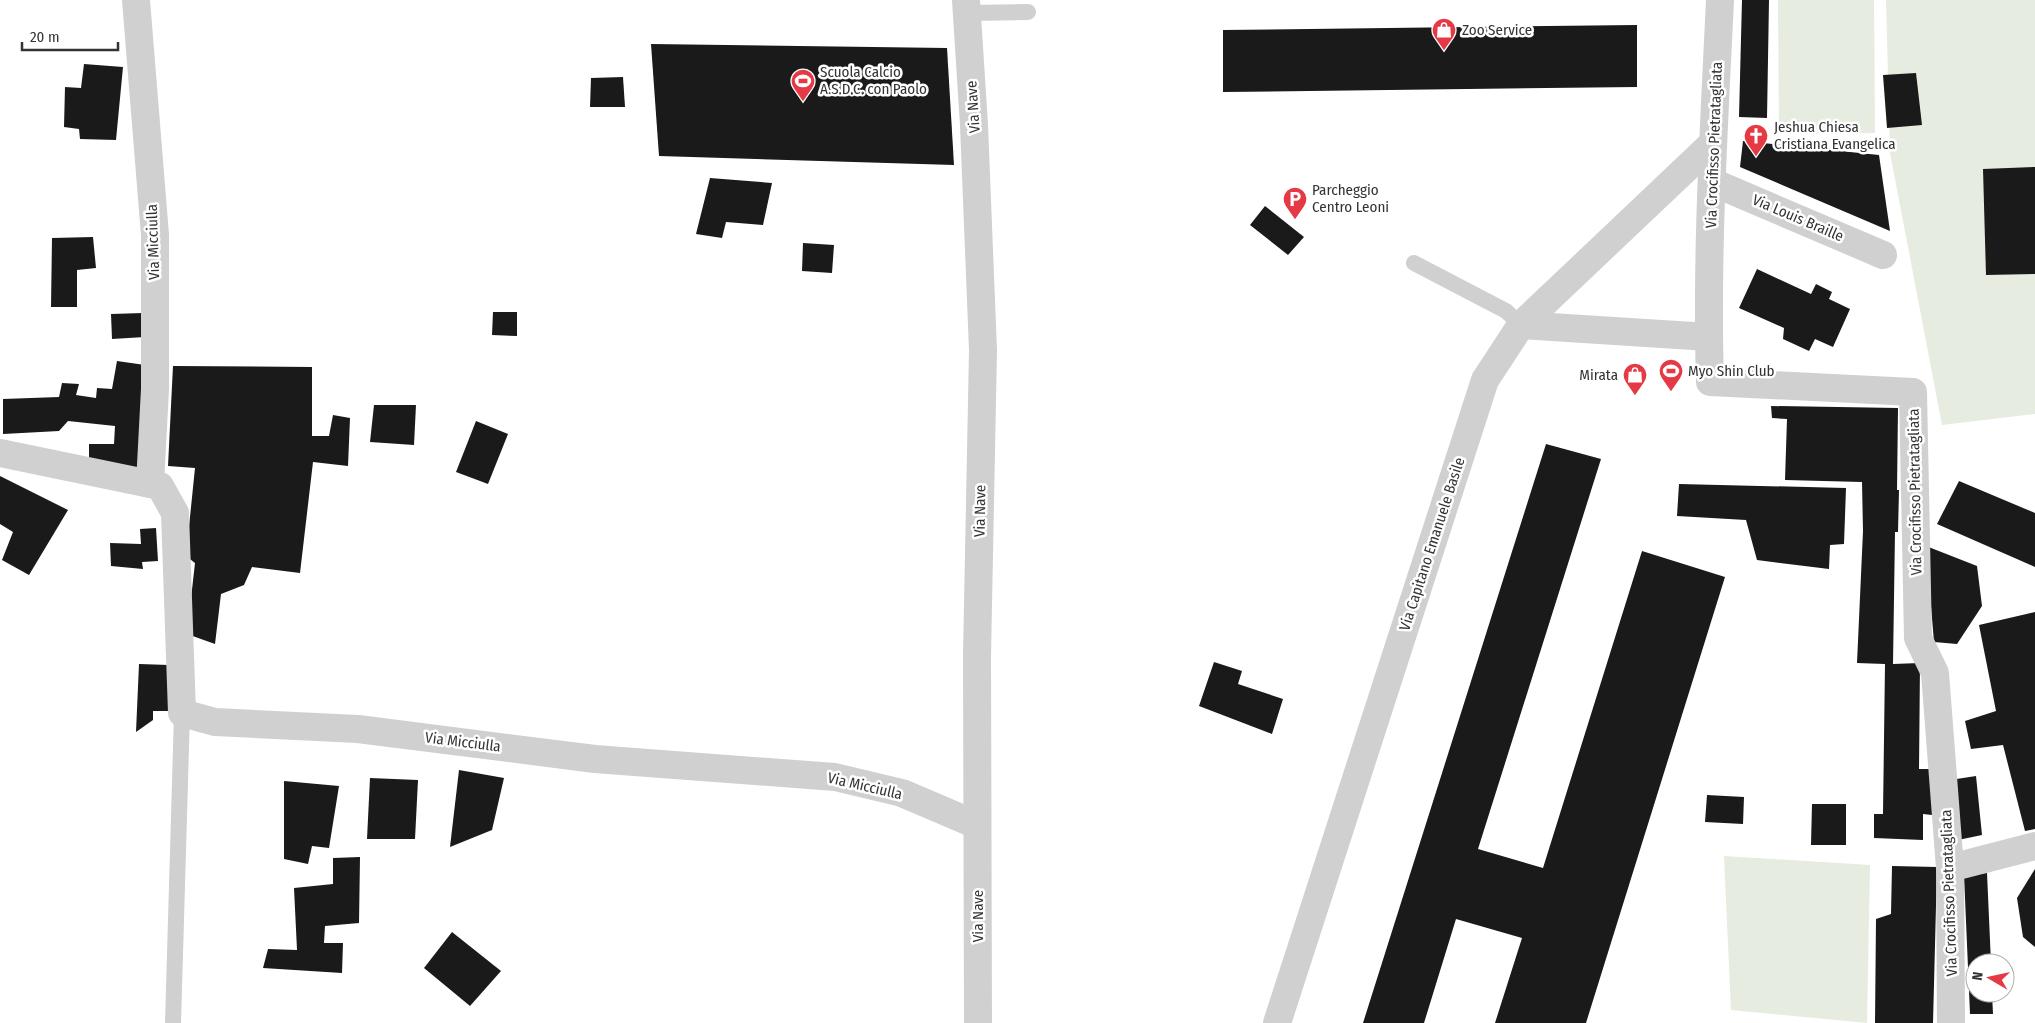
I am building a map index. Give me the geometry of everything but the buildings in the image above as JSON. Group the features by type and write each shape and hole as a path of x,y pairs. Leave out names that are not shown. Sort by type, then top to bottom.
{"street":[{"name":"Via Micciulla","path":"136,0 155,235 155,389 150,484"},
{"name":"Via Crocifisso Pietratagliata","path":"1720,0 1713,142 1708,337 1710,382 1913,392 1918,638 1935,673 1950,868 1951,1023"},
{"name":"Via Nave","path":"966,6 974,125 983,350 976,656 978,1023"},
{"name":"Via Capitano Emanuele Basile","path":"1277,1023 1485,380 1521,325 1713,142"},
{"name":"Via Louis Braille","path":"1712,182 1883,255"},
{"path":"1521,325 1708,337"},
{"path":"0,453 160,486 175,513 182,713"},
{"name":"Via Micciulla","path":"182,713 215,722 358,729 595,759 835,777 902,794 978,825"},
{"path":"1950,868 2035,846"}],"lane":[{"path":"966,6 1028,12"},
{"path":"1414,263 1506,311 1521,325"},
{"path":"173,1023 182,713"}],"shaded area":[{"path":"1778,0 1874,0 1875,133 1779,134"},
{"path":"1886,0 2035,0 2035,414 1942,425 1890,153"},
{"path":"1724,856 1870,865 1867,1023 1731,1010"}],"place":[{"name":"Zoo Service","path":"1444,51"},
{"name":"Scuola Calcio A.S.D.C. con Paolo","path":"803,102"},
{"name":"Jeshua Chiesa Cristiana Evangelica","path":"1756,157"},
{"name":"Parcheggio Centro Leoni","path":"1295,220"},
{"name":"Myo Shin Club","path":"1671,392"},
{"name":"Mirata","path":"1635,396"}]}
